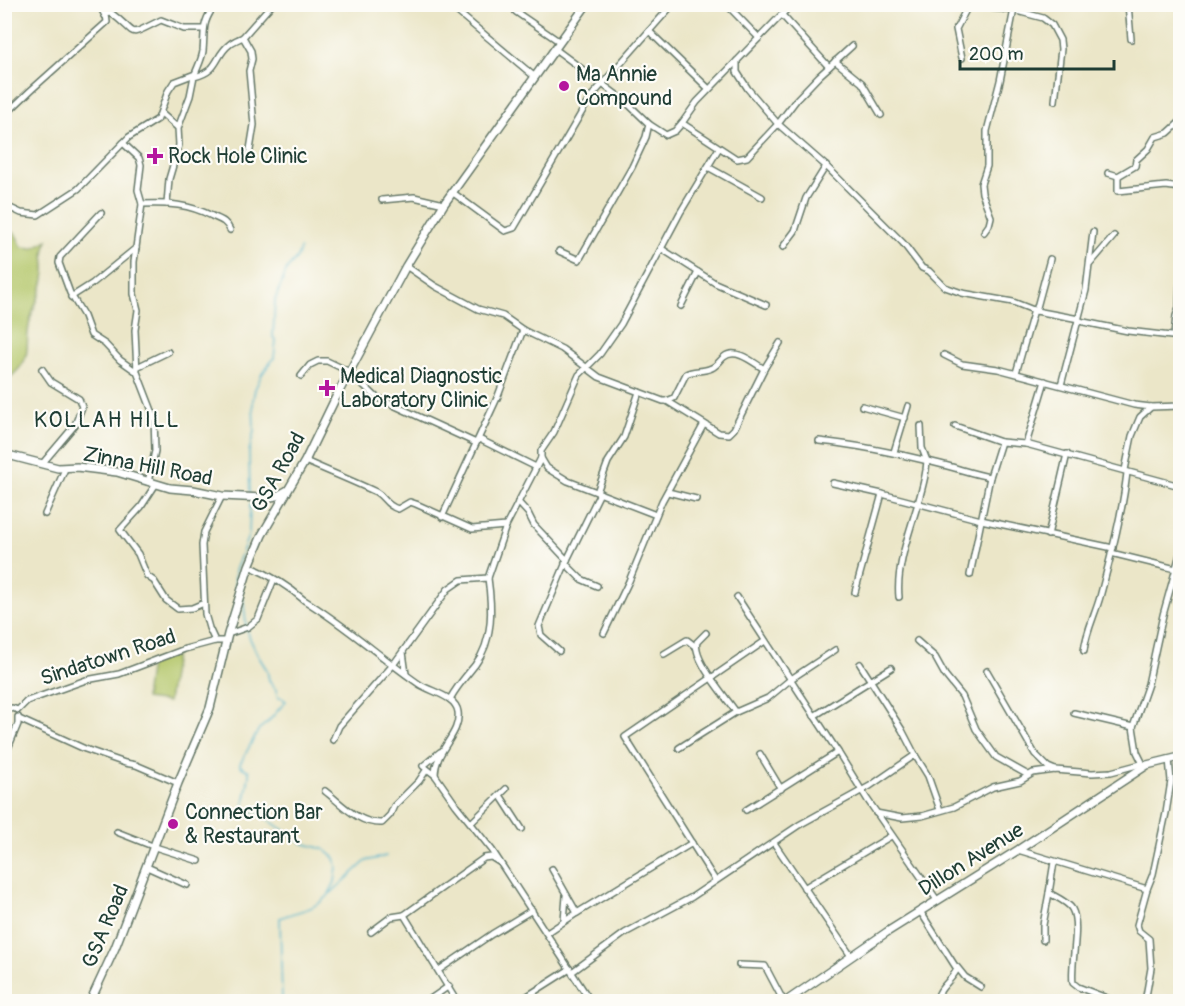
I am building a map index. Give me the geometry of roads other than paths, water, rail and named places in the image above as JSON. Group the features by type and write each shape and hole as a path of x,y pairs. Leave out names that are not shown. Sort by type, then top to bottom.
{"street":[{"path":"99,4 107,22"},
{"path":"167,204 169,178 179,145 178,128 203,49 203,29 216,4"},
{"path":"4,205 21,213 38,215 78,189 135,132 158,119 168,91 174,82 203,75 211,69 231,43 243,37 272,4"},
{"path":"448,4 535,77"},
{"name":"GSA Road","path":"90,1002 115,948 178,783 210,708 227,637 249,566 262,535 305,461 406,267 444,204 587,4"},
{"path":"452,192 505,231 514,228 581,111 673,4"},
{"path":"726,4 759,38"},
{"path":"555,49 666,135 675,131 697,102 792,4"},
{"path":"1128,4 1131,39"},
{"path":"962,58 956,29 965,5 1014,7 1043,18 1052,25 1060,40 1055,101"},
{"path":"984,232 991,217 981,184 987,166 987,131 1000,81 1014,7"},
{"path":"516,12 560,42"},
{"path":"107,22 106,14 111,13 134,32 140,32 161,20 184,29 203,29"},
{"path":"782,15 829,67"},
{"path":"4,116 107,22"},
{"path":"650,31 709,89"},
{"path":"243,37 249,45 252,59 249,71 254,125 249,156"},
{"path":"682,123 737,159 747,157 778,124 797,99 852,46"},
{"path":"737,61 737,72"},
{"path":"835,61 862,83 881,114"},
{"path":"730,68 737,72 748,89 778,124 826,165 903,243 922,268 929,271 945,287 962,293 1013,302 1035,310 1128,331 1177,337 1180,284"},
{"path":"161,113 178,128"},
{"path":"1108,173 1118,176 1135,166 1136,160 1148,149 1155,137 1168,133 1180,122"},
{"path":"559,251 579,260 632,167 646,137 649,124"},
{"path":"123,143 141,161 138,190 142,204 136,248 134,294 138,310 135,330 137,370 154,416 155,451 152,483 141,507 120,530 138,554 147,576 154,581 165,600 178,609 192,608 204,603"},
{"path":"450,699 457,686 477,663 487,641 491,624 488,578 506,526 541,458 543,445 554,432 579,375 600,354 621,324 680,213 720,148"},
{"path":"783,247 795,231 806,198 826,165"},
{"path":"708,167 762,197"},
{"path":"1118,176 1118,190 1166,186 1180,188"},
{"path":"382,200 414,197 444,204"},
{"path":"142,204 179,204 207,212 225,222 230,231"},
{"path":"101,213 58,260 71,297 84,316 91,335 105,344 120,360 137,370"},
{"path":"1062,385 1086,290 1094,232"},
{"path":"1089,265 1114,237"},
{"path":"71,297 93,283 136,248"},
{"path":"662,249 725,288 766,305"},
{"path":"1016,374 1050,259"},
{"path":"406,267 478,309 503,316 523,330 562,348 599,377 667,401 719,433 731,432 780,343"},
{"path":"681,306 698,272"},
{"path":"442,517 498,396 523,330"},
{"path":"137,370 168,352"},
{"path":"667,401 674,398 686,374 717,366 725,356 731,353 738,354 764,369"},
{"path":"944,355 963,364 1062,385 1134,405 1180,406"},
{"path":"301,376 310,365 318,361 327,362 350,372 375,397 536,468"},
{"path":"42,369 51,382 79,399 82,407 75,425 42,464"},
{"path":"1026,444 1045,381"},
{"path":"560,651 541,636 539,626 598,493 608,462 624,438 639,392"},
{"path":"862,406 905,418"},
{"path":"894,452 908,406"},
{"path":"1084,651 1123,507 1132,436 1140,417 1151,407"},
{"path":"604,633 656,515 704,424"},
{"path":"899,597 898,585 927,461 922,448 921,426"},
{"path":"955,426 1001,442 1026,444 1180,486"},
{"path":"819,441 894,452 969,474 990,477"},
{"path":"970,575 990,477 1001,442"},
{"name":"Zinna Hill Road","path":"4,454 65,469 77,467 117,472 152,483 222,496 264,498 277,496 287,491"},
{"path":"1048,535 1066,454"},
{"path":"541,458 543,464 552,472 568,481 656,515"},
{"path":"305,461 378,493 391,506 398,509 410,502 472,529 506,526"},
{"path":"45,514 65,469"},
{"path":"833,483 981,520 1027,529 1178,569"},
{"path":"668,492 696,499"},
{"path":"855,592 882,494"},
{"path":"215,641 207,622 204,603 202,545 204,532 222,496"},
{"path":"518,502 528,513 534,525 580,579 597,586"},
{"path":"876,813 902,818 922,816 954,807 993,787 1020,781 1028,775 1055,770 1112,772 1144,764 1133,727 1148,684 1180,554"},
{"path":"249,566 289,586 304,600 393,665 430,690 450,699 457,706 458,722 449,740 423,766 435,775 501,863 591,1002"},
{"path":"333,740 339,726 393,665 454,583 461,580 488,578"},
{"path":"227,637 254,623 263,611 274,579"},
{"path":"737,597 861,791 937,900"},
{"path":"706,633 697,642 699,657 736,712"},
{"name":"Sindatown Road","path":"4,711 12,708 18,710 27,701 86,680 119,674 185,649 227,637"},
{"path":"664,654 687,640 696,647"},
{"path":"716,880 625,737 765,641"},
{"path":"917,641 934,657 962,696 976,729 996,757 1028,775"},
{"path":"680,748 736,712 768,698 791,679 835,650"},
{"path":"403,652 406,674"},
{"path":"860,664 928,776 940,810"},
{"path":"814,716 891,668"},
{"path":"987,672 1035,754 1055,770"},
{"path":"4,758 19,719 18,710"},
{"path":"1074,713 1133,727"},
{"path":"19,719 85,749 136,765 178,783"},
{"path":"435,775 440,751"},
{"path":"746,810 838,753"},
{"path":"760,754 782,789"},
{"path":"518,1002 571,971 625,933 671,909 915,755"},
{"name":"Dillon Avenue","path":"784,1002 920,911 1018,850 1144,764 1180,757"},
{"path":"1145,1002 1151,954 1149,939 1139,931 1137,926 1153,874 1166,813 1171,781 1169,759"},
{"path":"325,791 354,815 375,823 382,823 394,806 419,781 427,768"},
{"path":"471,823 506,789"},
{"path":"500,795 522,829"},
{"path":"117,832 199,861"},
{"path":"804,888 891,836"},
{"path":"547,933 692,843"},
{"path":"774,843 851,957"},
{"path":"1018,850 1147,889"},
{"path":"370,932 391,917 404,915 484,858 491,857 501,863"},
{"path":"1043,939 1043,925 1054,862"},
{"path":"147,867 187,885"},
{"path":"552,869 577,913"},
{"path":"1049,892 1073,911 1076,946 1071,974 1073,983 1117,1002"},
{"path":"564,921 566,894"},
{"path":"439,970 532,910"},
{"path":"920,911 956,966 966,977 981,987"},
{"path":"404,915 457,1002"},
{"path":"739,965 765,966 784,1002"},
{"path":"937,1002 938,993 957,972 956,966"},
{"path":"426,1002 449,986"},
{"path":"1090,992 1091,1002"}],"waterway":[{"path":"250,495 249,452 254,431 255,389 262,374 274,358 275,300 287,269 297,258 300,249"},
{"path":"235,586 235,571 249,534 250,504"},
{"path":"243,598 247,632 267,670 278,698 286,701 259,729 240,764 249,771 243,810 260,814 302,843 324,849 335,858 337,867 335,882 328,896"},
{"path":"331,893 366,861 386,856"},
{"path":"282,1002 280,918 311,908 327,897"}],"place":[{"name":"Ma Annie Compound","path":"564,86"},
{"name":"Rock Hole Clinic","path":"155,156"},
{"name":"Medical Diagnostic Laboratory Clinic","path":"327,388"},
{"name":"Connection Bar & Restaurant","path":"173,824"}],"district":[{"name":"KOLLAH HILL","path":"107,419"}]}
